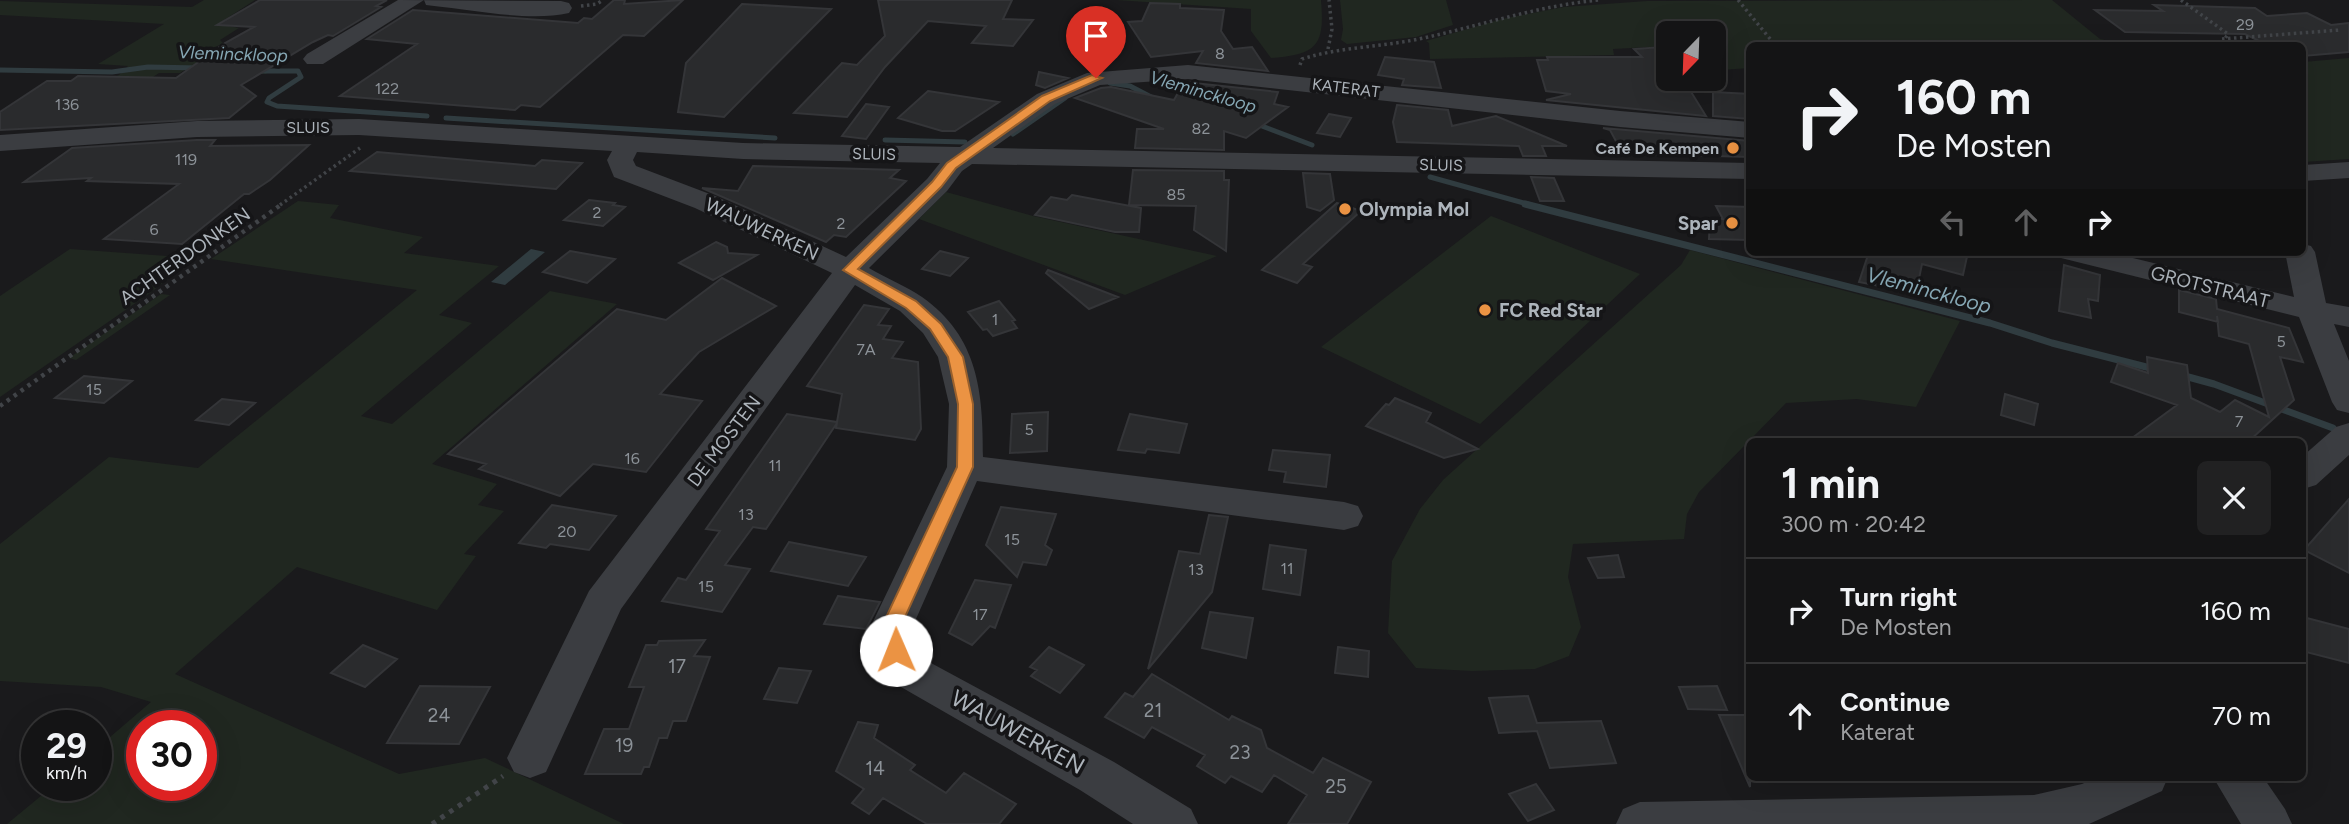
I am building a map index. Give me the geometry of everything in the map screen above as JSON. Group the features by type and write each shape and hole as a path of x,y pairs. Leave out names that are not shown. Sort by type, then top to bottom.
{"street":[{"path":"315,60 413,0"},
{"path":"434,0 534,9 561,8"},
{"name":"KATERAT","path":"964,156 1046,99 1096,78 1188,72 1302,82 1620,119 1746,130"},
{"name":"SLUIS","path":"0,143 221,129 307,127 386,129 743,151 1746,171"},
{"name":"WAUWERKEN","path":"628,145 620,160 624,171 705,202 850,270 911,304 936,327 955,357 965,404 965,467 891,628 896,650 916,675 1097,776 1174,824"},
{"name":"DE MOSTEN","path":"530,758 604,602 850,270 937,185 952,165 964,156"},
{"path":"2306,173 2349,170"},
{"name":"GROTSTRAAT","path":"2089,256 2349,317"},
{"path":"2302,256 2312,310 2349,402"},
{"path":"2306,473 2349,435"},
{"path":"965,467 1344,516"},
{"path":"1640,824 2096,814 2140,781"},
{"path":"2239,781 2268,824"}],"path":[{"path":"1328,49 1332,29 1329,0"},
{"path":"1302,82 1298,75 1301,59 1328,49 1417,39 1524,10 1599,0"},
{"path":"1738,0 1773,42"},
{"path":"2181,0 2228,34 2221,42"},
{"path":"2222,39 2340,30"},
{"name":"ACHTERDONKEN","path":"0,406 386,129"},
{"path":"432,824 530,758"}],"shaded area":[{"path":"204,0 255,0 218,24 239,28 220,40 223,43 195,58 270,70 266,74 186,69 180,73 159,73 135,89 100,83 119,75 128,66 98,64 164,24 0,15 0,1 192,7"},
{"path":"1116,0 1321,0 1321,28 1315,45 1308,50 1271,58 1251,31 1251,9"},
{"path":"1340,0 1446,0 1453,25 1416,37 1347,44 1341,40 1343,29"},
{"path":"2052,0 2100,39 2114,42 1746,42 1746,68 1726,70 1726,21 1656,21 1656,47 1613,49 1614,55 1430,59 1429,43 1426,41 1502,19 1564,7 1647,1"},
{"path":"2349,58 2349,159 2306,162 2306,62"},
{"path":"946,192 1033,216 1217,256 1125,295 919,219"},
{"path":"298,201 339,205 330,218 423,237 404,253 499,266 439,315 472,323 361,416 392,424 550,291 617,304 432,464 497,484 478,505 504,511 464,554 476,556 437,610 297,567 175,674 399,774 485,758 624,824 7,824 35,801 112,801 112,735 126,723 126,801 217,801 217,710 142,710 151,702 101,687 0,681 0,544 109,457 198,468 417,290 211,259"},
{"name":"FC Red Star","path":"1491,216 1640,274 1480,424 1321,347"},
{"path":"70,249 195,258 150,293 0,397 0,296"},
{"path":"531,249 545,252 505,285 491,282"},
{"path":"1690,250 1960,321 1916,407 1857,399 1786,403 1752,438 1746,438 1746,444 1699,492 1687,514 1684,539 1573,544 1568,577 1581,627 1569,656 1535,669 1472,671 1416,668 1388,633 1392,561 1420,509 1443,480 1681,265"},
{"path":"161,294 170,295 76,360 69,358"}],"building":[{"path":"260,0 387,0 376,6 381,7 333,36 328,35 313,42 241,85 256,96 229,118 0,130 0,112 47,81 71,81 78,76 176,78 225,43 254,27 217,25"},
{"path":"614,0 625,0 624,4 683,0 644,36 623,35 540,107 521,105 515,110 340,96 417,44 367,39 413,10 578,23 584,18 592,19"},
{"path":"878,0 1012,0 1003,19 1033,20 1013,46 972,43 986,26 928,21 885,67 847,117 794,113 842,63 857,65 885,36"},
{"path":"1150,3 1180,4 1180,8 1224,10 1221,31 1233,49 1252,47 1268,71 1196,63 1203,51 1151,57 1128,22 1142,21"},
{"path":"742,4 831,9 724,117 678,112 686,63"},
{"path":"2154,5 2255,8 2267,16 2307,13 2331,25 2349,23 2349,52 2306,56 2306,42 2261,42 2245,34 2125,32 2095,10 2163,11"},
{"path":"1656,47 1656,91 1690,91 1706,116 1546,100 1571,94 1546,91 1537,60 1548,60 1547,57 1642,57 1634,49"},
{"path":"1385,57 1434,62 1441,88 1402,85 1404,79 1378,75"},
{"path":"1039,72 1068,78 1045,88 1036,85"},
{"path":"1184,82 1278,92 1274,104 1288,107 1246,138 1224,131 1224,150 1135,148 1137,129 1164,129 1075,98 1111,87 1174,100"},
{"path":"928,91 999,102 955,131 942,131 898,118"},
{"path":"1713,92 1746,94 1746,119 1713,116"},
{"path":"866,104 889,107 866,139 842,136"},
{"path":"1397,105 1448,110 1452,126 1496,116 1567,146 1542,146 1546,156 1523,156 1519,146 1397,142 1393,122"},
{"path":"1329,114 1351,118 1340,137 1317,133"},
{"path":"1603,128 1746,141 1746,157 1642,154 1636,143 1617,143 1610,130"},
{"path":"215,140 210,146 309,145 270,180 249,194 244,194 182,244 104,239 179,184 87,181 91,178 24,182 72,148"},
{"path":"377,152 535,166 542,160 582,163 556,189 350,171"},
{"path":"753,166 899,170 890,178 906,181 846,237 834,235 826,242 702,188 738,191"},
{"path":"1133,170 1224,171 1224,180 1229,180 1226,251 1194,230 1196,206 1129,205"},
{"path":"1303,173 1330,174 1334,200 1320,211 1307,207"},
{"path":"1531,177 1554,178 1564,201 1540,201"},
{"path":"1072,195 1141,208 1139,232 1115,232 1035,215 1051,197 1067,200"},
{"path":"589,200 625,207 603,226 564,220"},
{"path":"1337,203 1361,211 1303,264 1312,267 1297,283 1262,270"},
{"name":"Spar","path":"1716,206 1746,207 1746,240 1709,239 1710,219 1723,219"},
{"path":"716,242 727,247 728,253 757,255 713,280 679,263"},
{"path":"570,251 615,259 587,283 543,272"},
{"path":"940,251 968,258 950,276 922,269"},
{"path":"1868,256 1967,256 1963,275 1922,264 1916,293 1859,282"},
{"path":"2064,265 2100,275 2098,301 2088,299 2091,318 2059,311"},
{"path":"1048,270 1118,297 1089,309 1046,273"},
{"path":"722,278 776,306 699,352 660,394 702,401 646,472 593,464 560,496 479,469 486,464 448,454 617,309 666,320"},
{"path":"2179,290 2216,299 2217,309 2289,328 2303,362 2280,357 2294,400 2252,438 2132,438 2177,405 2111,382 2118,363 2148,373 2147,357 2187,365 2191,398 2220,412 2235,400 2269,417 2249,344 2219,336 2218,322 2179,312"},
{"path":"999,301 1015,320 1012,321 1017,328 993,336 987,329 983,330 968,312"},
{"path":"864,305 889,309 878,325 891,326 883,339 903,342 892,358 918,362 921,429 915,440 836,428 837,423 766,529 753,527 725,565 750,569 722,612 662,601 678,578 686,580 720,531 706,529 787,414 837,422 842,394 807,386"},
{"path":"84,376 132,381 104,403 55,398"},
{"path":"2005,394 2038,404 2034,425 2001,415"},
{"path":"1395,398 1431,413 1426,422 1478,449 1444,458 1366,426"},
{"path":"222,399 255,403 229,425 196,420"},
{"path":"1048,412 1047,451 1010,453 1012,414"},
{"path":"1130,414 1187,424 1179,453 1147,449 1145,453 1118,450"},
{"path":"1273,450 1330,455 1326,487 1284,482 1286,472 1269,470"},
{"path":"2349,499 2349,573 2306,551"},
{"path":"552,505 616,516 589,550 550,544 546,548 519,543"},
{"path":"1001,507 1056,514 1045,545 1052,550 1046,565 1023,562 1017,577 986,545"},
{"path":"1209,515 1228,517 1212,592 1148,669 1179,551 1200,554"},
{"path":"789,542 866,557 848,586 771,571"},
{"path":"1270,545 1306,550 1300,595 1263,589"},
{"path":"1618,555 1624,577 1598,578 1588,558"},
{"path":"975,580 1011,585 995,628 990,626 972,645 949,633"},
{"path":"838,596 880,602 866,629 824,624"},
{"path":"1210,612 1253,618 1246,658 1202,648"},
{"path":"2306,618 2349,629 2349,663 2306,652"},
{"path":"705,640 694,656 710,657 686,721 673,721 667,738 659,738 649,767 644,767 641,774 585,774 604,729 629,729 644,687 629,687 646,645 657,645 659,641"},
{"path":"363,645 397,659 365,687 331,673"},
{"path":"1049,647 1084,665 1060,693 1031,676 1037,670 1030,667"},
{"path":"1338,647 1369,651 1368,677 1335,673"},
{"path":"779,668 811,671 797,703 764,699"},
{"path":"1152,674 1229,720 1232,716 1261,730 1267,748 1313,773 1323,758 1371,782 1347,824 1288,824 1307,795 1274,775 1262,792 1231,776 1225,783 1197,766 1205,755 1152,727 1144,738 1105,717 1125,693 1133,697"},
{"path":"420,686 490,687 459,744 387,743"},
{"path":"1717,686 1727,710 1688,709 1679,687"},
{"path":"1528,696 1537,723 1601,721 1616,763 1550,768 1537,731 1499,733 1489,698"},
{"path":"1719,715 1746,715 1746,778"},
{"path":"858,722 878,725 874,738 915,765 910,770 946,793 964,773 1016,804 999,824 927,824 883,798 869,814 852,803 864,789 836,771"},
{"path":"1536,784 1554,810 1528,821 1509,794"}],"waterway":[{"name":"Vleminckloop","path":"0,70 112,72 148,67 200,68"},
{"name":"Vleminckloop","path":"254,71 298,71 301,77 269,98 267,102 277,106 427,116"},
{"name":"Vleminckloop","path":"1110,83 1130,86 1153,98"},
{"name":"Vleminckloop","path":"1013,134 1065,98"},
{"name":"Vleminckloop","path":"446,118 775,138"},
{"name":"Vleminckloop","path":"1254,123 1312,145"},
{"name":"Vleminckloop","path":"885,140 965,142"},
{"name":"Vleminckloop","path":"1430,177 1531,205"},
{"name":"Vleminckloop","path":"1525,204 1990,323 2052,343 2158,370"},
{"name":"Vleminckloop","path":"2181,375 2214,384 2333,428"}],"place":[{"name":"Café De Kempen","path":"1733,148"},
{"name":"Olympia Mol","path":"1345,209"},
{"name":"Spar","path":"1732,223"},
{"name":"FC Red Star","path":"1485,310"}],"route":[{"path":"896,650 891,628 965,467 965,404 955,357 936,327 911,304 850,270 937,185 952,165 1046,99 1096,78"}]}
